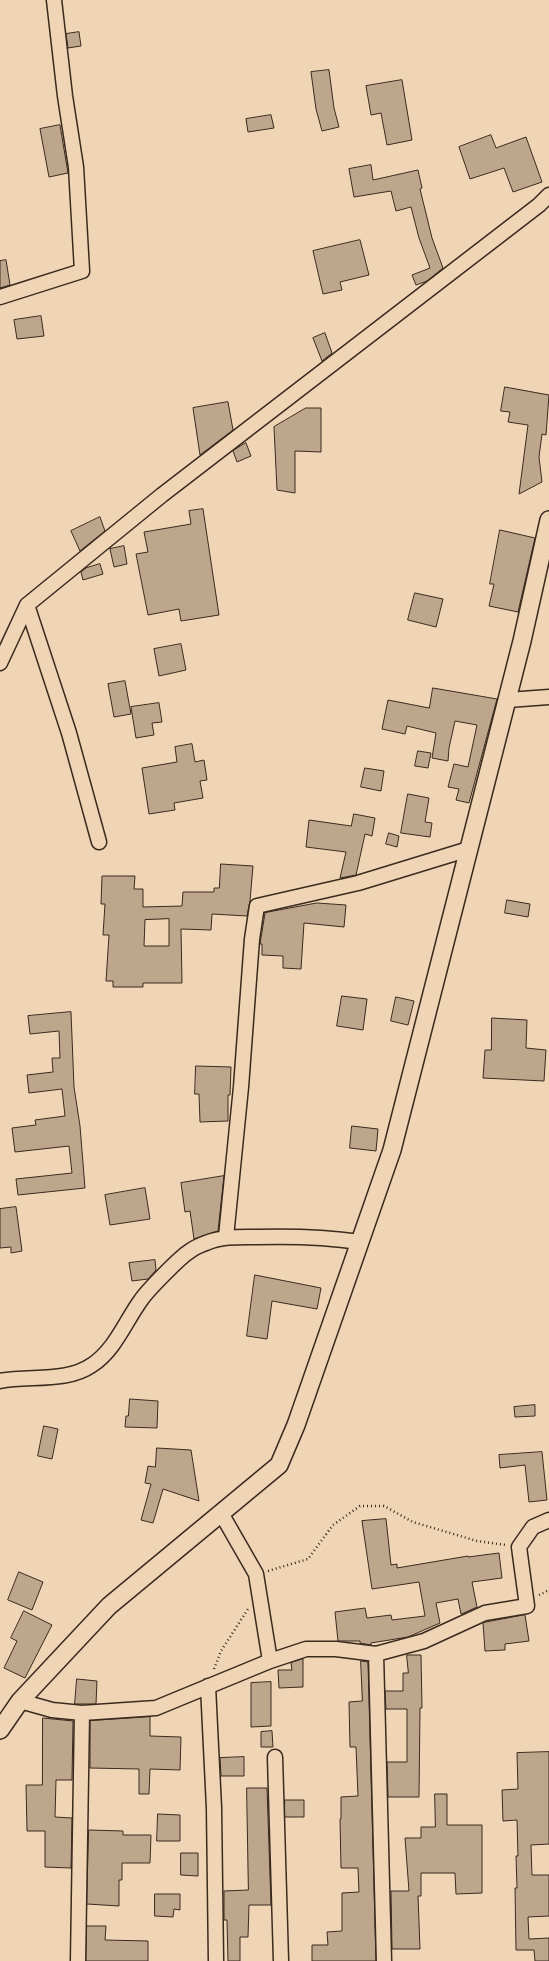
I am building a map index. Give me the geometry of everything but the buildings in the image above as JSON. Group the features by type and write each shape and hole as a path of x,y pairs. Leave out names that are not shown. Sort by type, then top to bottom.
{"street":[{"path":"0,297 82,271 76,167 65,96 54,0"},
{"path":"0,663 27,605 162,495 539,205 549,195"},
{"path":"0,1728 20,1701 108,1606 279,1465 296,1425 392,1150 508,700 549,520"},
{"path":"27,605 69,733 99,842"},
{"path":"508,700 549,698"},
{"path":"226,1237 242,1087 252,939 256,906 358,883 469,849"},
{"path":"0,1381 47,1378 74,1373 91,1366 105,1354 142,1299 189,1251 207,1242 226,1237 298,1236 360,1242"},
{"path":"221,1513 256,1574 270,1661"},
{"path":"20,1701 52,1710 82,1713 156,1708 270,1661 306,1649 336,1649 376,1654 424,1641 484,1613 527,1606 518,1547 533,1527 549,1520"},
{"path":"376,1654 384,1961"},
{"path":"208,1686 214,1808 216,1961"},
{"path":"78,1961 82,1713"},
{"path":"275,1757 281,1961"}],"path":[{"path":"256,1574 308,1559 333,1525 360,1506 384,1506 413,1522 477,1542 518,1547"},
{"path":"208,1686 221,1651 258,1592"}]}
